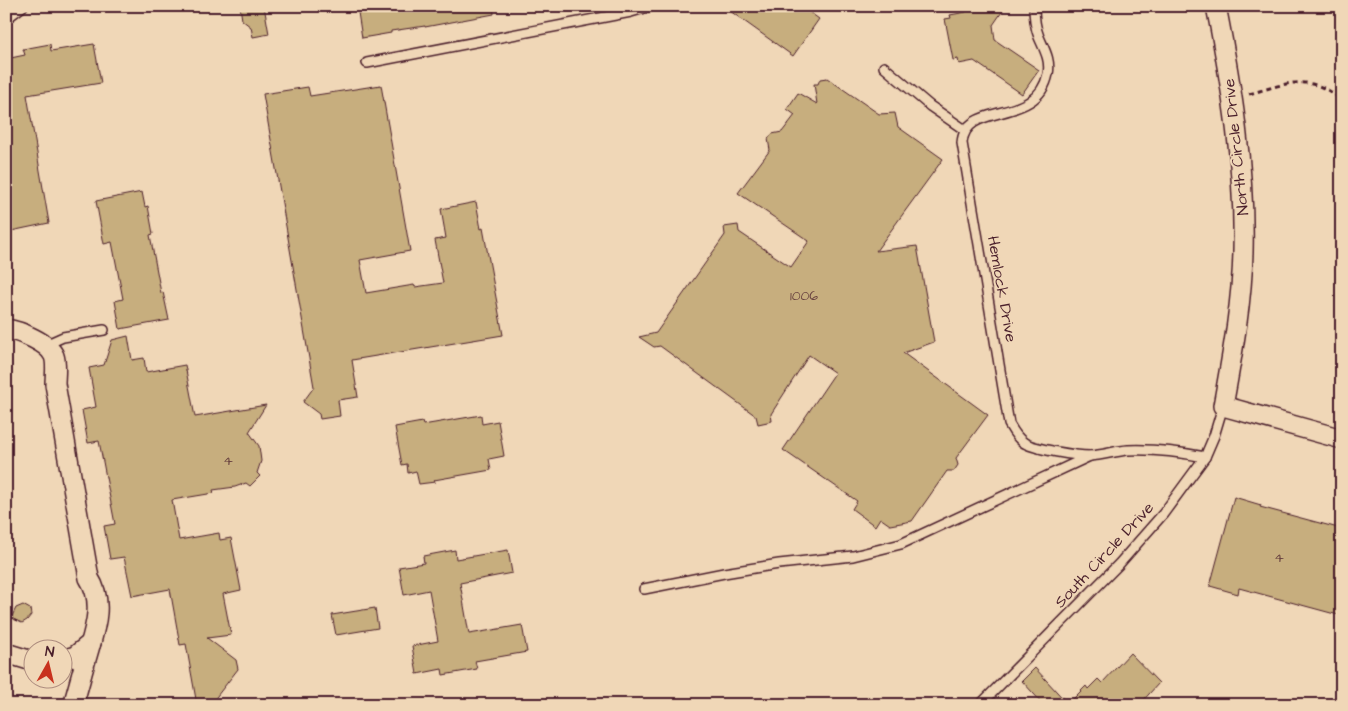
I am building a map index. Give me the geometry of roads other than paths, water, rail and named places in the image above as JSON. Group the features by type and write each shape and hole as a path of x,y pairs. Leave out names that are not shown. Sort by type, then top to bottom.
{"street":[{"name":"North Circle Drive","path":"1216,6 1233,98 1242,174 1243,253 1236,321 1223,406"},
{"path":"6,329 45,345 50,349 55,358 56,384 89,578 97,596 96,626 73,705"},
{"path":"1223,406 1342,439"},
{"path":"72,657 90,643"},
{"path":"6,653 22,658"}],"lane":[{"path":"6,18 23,6"},
{"path":"366,63 632,12 652,6"},
{"path":"884,66 930,106 965,130 980,118 1022,106 1036,98 1041,92 1049,68 1046,51 1036,28 1034,6"},
{"name":"Hemlock Drive","path":"965,130 962,144 969,191 1009,424 1016,436 1024,443 1037,448 1090,456 1146,450 1204,457"},
{"path":"45,345 64,337 104,330"},
{"name":"South Circle Drive","path":"980,705 1120,564 1163,514 1204,457 1214,436 1223,406"},
{"path":"644,589 742,570 852,556 901,544 1090,456"}]}
